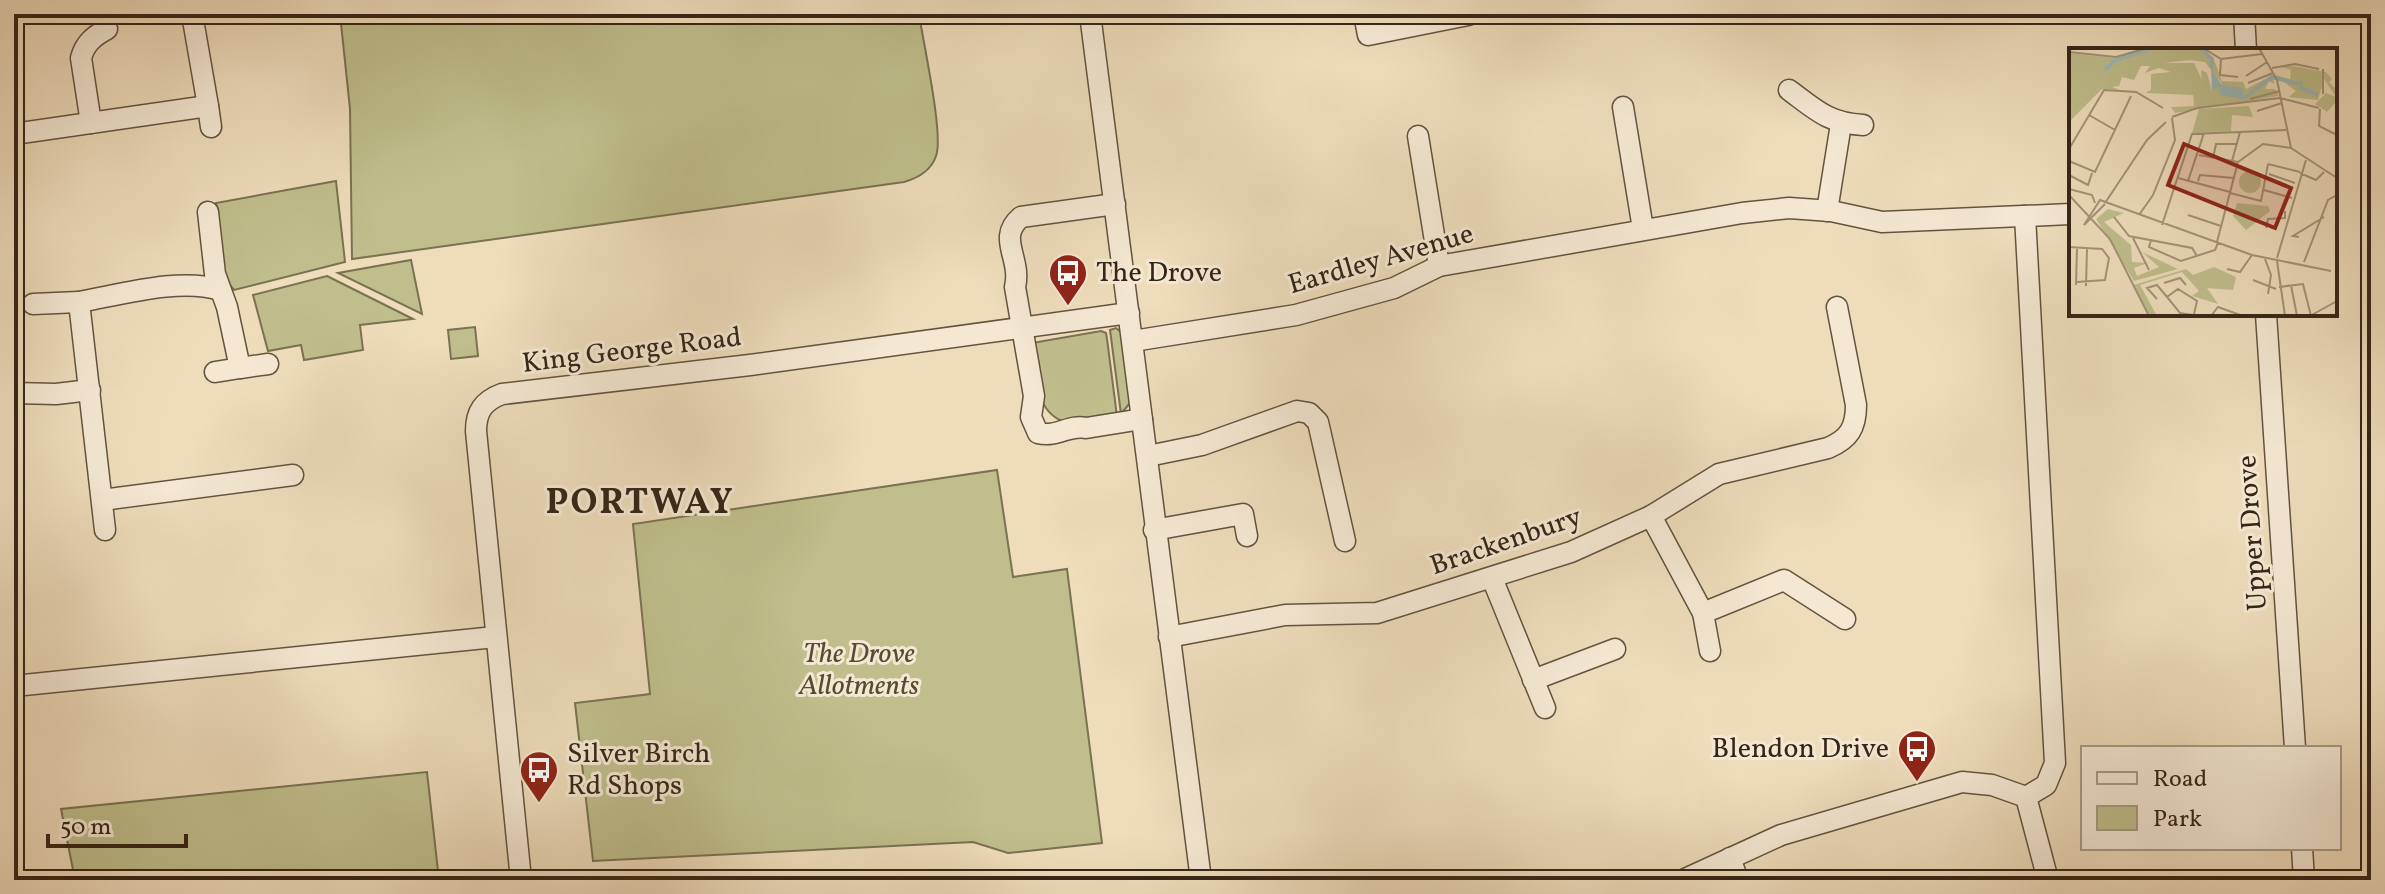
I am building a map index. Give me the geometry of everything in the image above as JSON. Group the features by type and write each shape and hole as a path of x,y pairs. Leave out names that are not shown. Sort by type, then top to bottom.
{"street":[{"path":"14,134 91,123 209,116 192,14"},
{"path":"1090,14 1201,880"},
{"path":"1364,14 1368,35 1468,15"},
{"path":"2244,14 2246,48"},
{"path":"91,123 81,58 83,49 92,38 107,29"},
{"path":"1789,90 1828,119 1841,124 1863,125"},
{"path":"1623,107 1643,229"},
{"path":"1827,211 1841,124"},
{"path":"1418,136 1439,266"},
{"path":"1115,204 1021,217 1013,224 1009,235 1018,274 1015,287 1034,396 1031,417 1038,433 1049,436 1077,426 1086,428 1142,419"},
{"name":"Eardley Avenue","path":"1133,341 1296,315 1394,288 1439,266 1643,229 1789,208 1827,211 1882,222 2069,214"},
{"path":"208,212 220,290 227,307 240,368"},
{"path":"2025,216 2055,763 2046,785 2026,797"},
{"path":"33,304 79,302 203,284 220,290"},
{"path":"79,302 105,530"},
{"name":"Brackenbury","path":"1169,637 1285,615 1377,613 1571,552 1651,516 1719,474 1828,448 1843,441 1856,420 1856,405 1837,307"},
{"name":"King George Road","path":"521,880 476,431 484,403 502,394 750,365 1129,313"},
{"name":"Upper Drove","path":"2266,316 2295,746"},
{"path":"215,372 268,364"},
{"path":"14,393 56,394 90,390"},
{"path":"1148,456 1202,445 1297,411 1309,413 1318,422 1345,541"},
{"path":"102,500 293,475"},
{"path":"1154,530 1243,514 1247,536"},
{"path":"1651,516 1703,613 1710,651"},
{"path":"1492,578 1545,708"},
{"path":"1703,613 1784,580 1845,619"},
{"path":"14,686 495,637"},
{"path":"1533,680 1615,649"},
{"path":"1683,880 1781,835 1962,782 1992,785 2026,797"},
{"path":"2026,797 2048,880"},
{"path":"2302,850 2304,880"},
{"path":"1730,858 1738,880"}],"green space":[{"path":"340,14 919,14 935,109 936,156 923,173 904,182 352,259 350,109"},
{"path":"336,181 345,262 234,290 223,277 216,203"},
{"path":"411,260 422,314 338,273"},
{"path":"327,276 413,319 360,325 363,350 304,360 301,345 268,351 253,295"},
{"path":"475,327 478,356 451,359 448,330"},
{"path":"1116,328 1121,332 1130,403 1121,414 1110,330"},
{"path":"1101,331 1106,333 1117,416 1062,421 1046,408 1041,398 1032,343"},
{"name":"The Drove Allotments","path":"997,470 1013,577 1067,569 1102,843 1008,853 973,842 593,861 575,703 650,694 633,524"},
{"path":"427,772 438,871 306,880 75,880 61,809"}],"place":[{"name":"The Drove","path":"1068,307"},
{"name":"Blendon Drive","path":"1917,783"},
{"name":"Silver Birch Rd Shops","path":"539,804"}],"district":[{"name":"PORTWAY","path":"640,504"}]}
